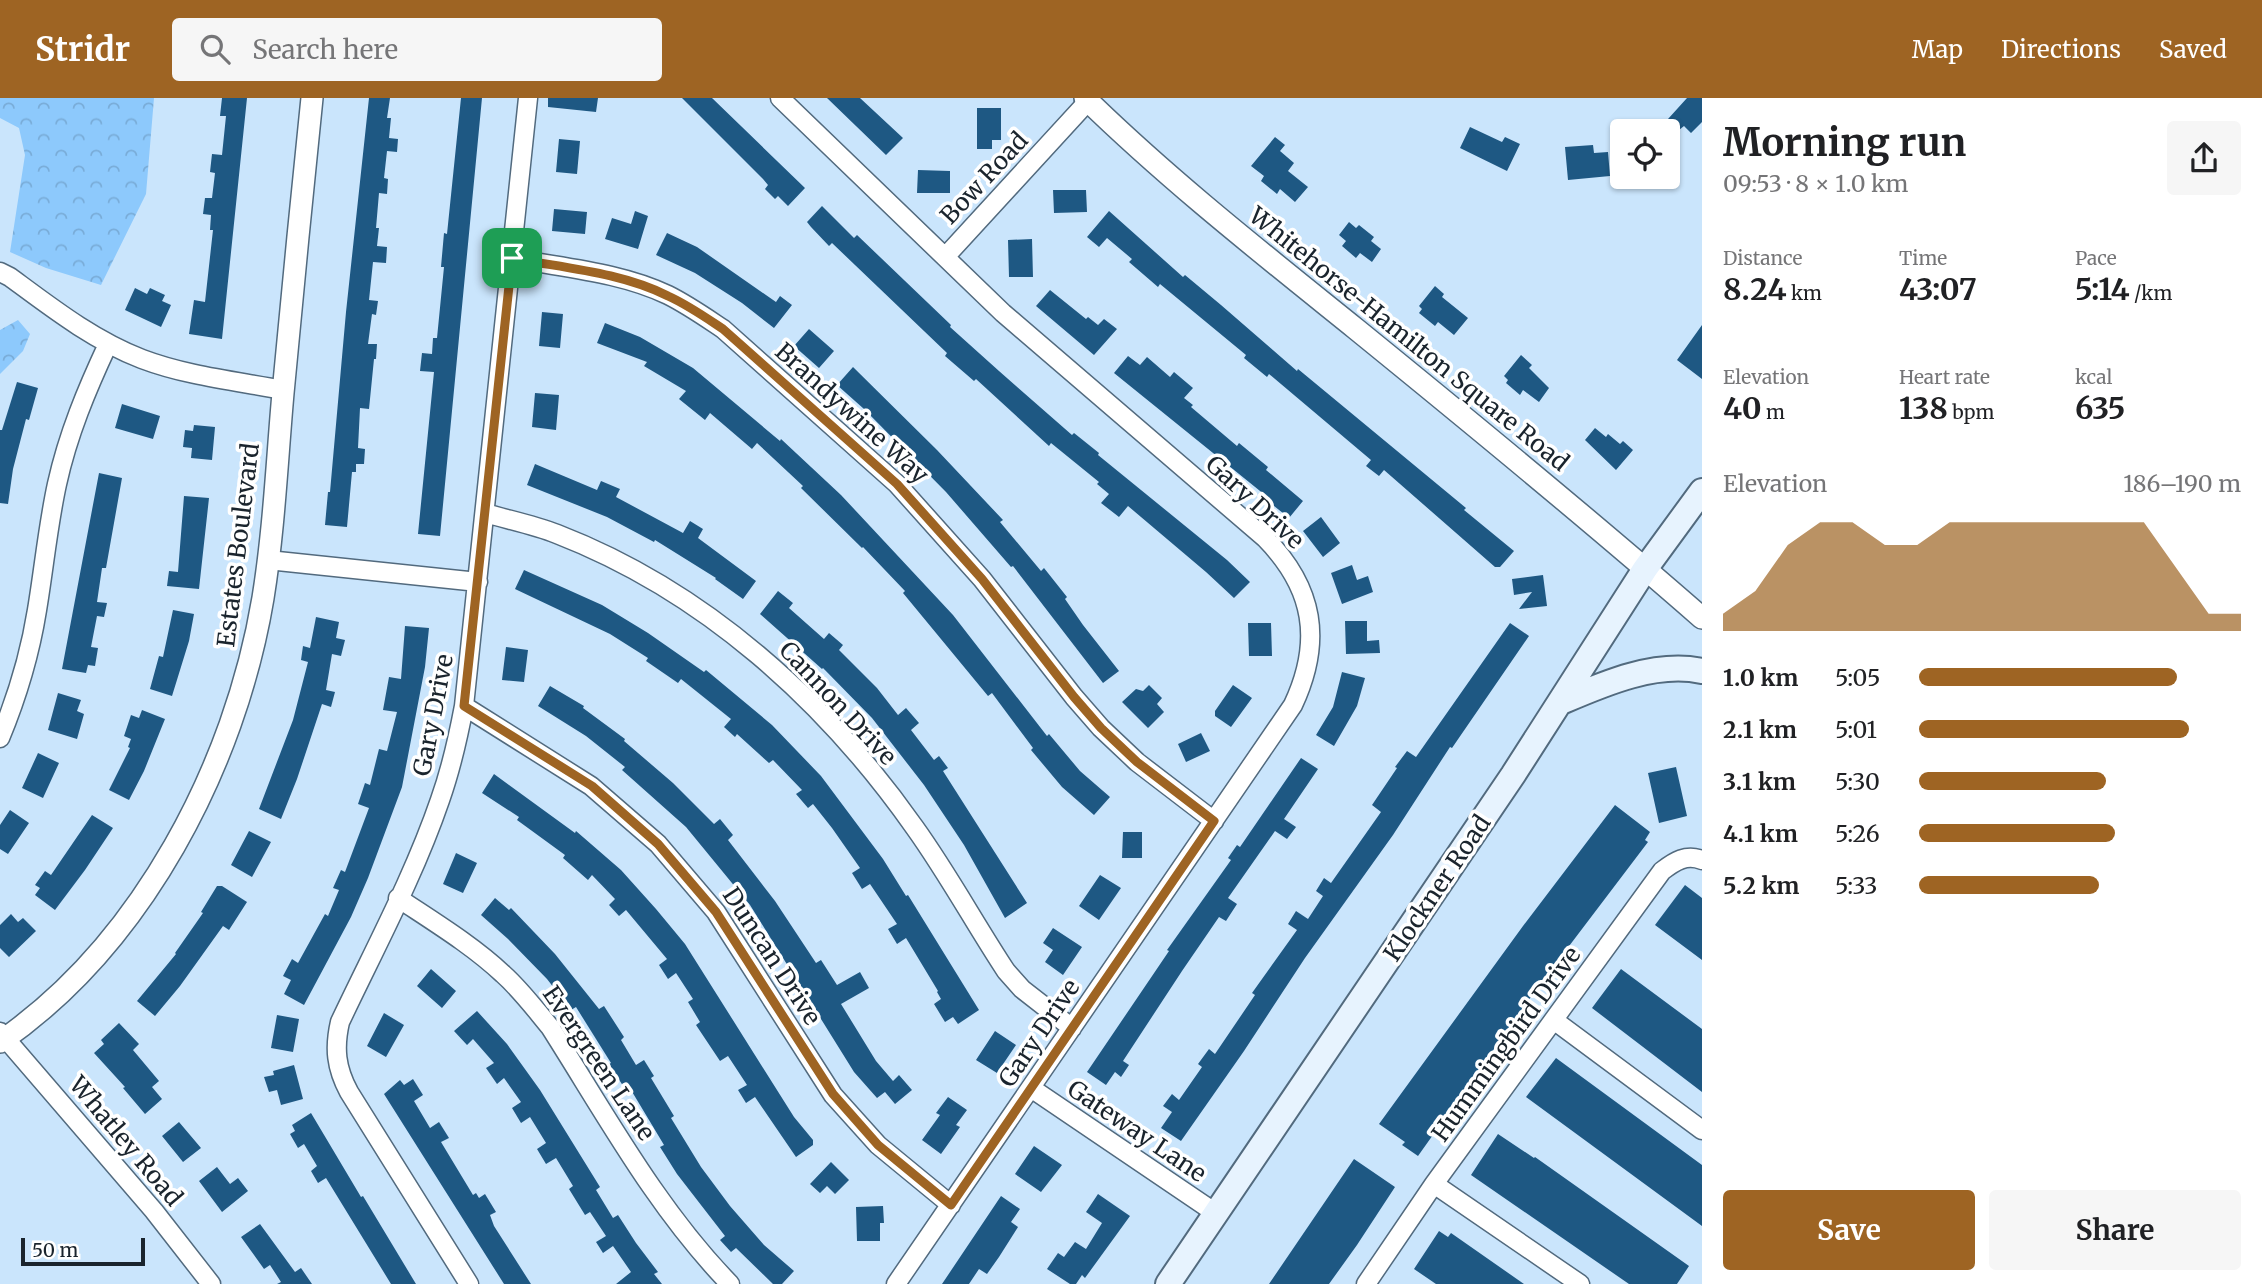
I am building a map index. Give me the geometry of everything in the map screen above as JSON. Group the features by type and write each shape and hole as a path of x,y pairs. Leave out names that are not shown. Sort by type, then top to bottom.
{"main road":[{"name":"Klockner Road","path":"1168,1284 1561,702 1646,569 1702,491"},
{"path":"1561,702 1593,689 1660,670 1702,671"}],"street":[{"name":"Estates Boulevard","path":"2,1038 36,1015 73,981 112,937 142,897 187,822 214,766 232,719 250,660 268,560 312,98"},
{"name":"Gary Drive","path":"469,1284 349,1092 337,1061 335,1041 340,1022 425,839 456,748 464,706 478,582 528,98"},
{"name":"Gary Drive","path":"780,98 1003,313 1265,538 1282,555 1295,574 1310,617 1310,652 1304,683 1293,705 896,1284"},
{"name":"Bow Road","path":"945,257 1088,99"},
{"name":"Whitehorse-Hamilton Square Road","path":"1088,99 1145,155 1222,221 1572,505 1702,618"},
{"name":"Brandywine Way","path":"512,258 636,283 686,305 723,329 897,484 982,579 1101,728 1137,762 1214,821"},
{"path":"0,272 77,326 142,359 180,370 283,390"},
{"path":"0,737 26,662 58,481 82,398 108,344"},
{"name":"Cannon Drive","path":"485,513 554,533 622,563 678,596 752,649 801,692 871,771 916,828 1006,971 1022,989 1072,1028"},
{"path":"268,560 478,582"},
{"name":"Duncan Drive","path":"464,706 592,786 658,844 716,912 833,1094 878,1145 951,1205"},
{"name":"Hummingbird Drive","path":"1366,1284 1434,1184 1662,871 1687,857 1702,860"},
{"name":"Evergreen Lane","path":"398,898 476,951 504,974 528,1000 550,1027 674,1220 730,1284"},
{"path":"1555,1021 1702,1130"},
{"name":"Whatley Road","path":"2,1038 154,1211 211,1284"},
{"name":"Gateway Lane","path":"1031,1088 1217,1214"},
{"path":"1434,1184 1580,1284"}],"green space":[{"path":"0,98 154,98 146,194 101,285 46,268 10,252 25,155 19,128 0,118"},
{"path":"18,320 30,334 23,351 0,374 0,330"}],"building":[{"path":"222,98 247,98 222,339 189,334 194,300 205,302 213,230 210,230 211,215 203,214 205,198 212,198 215,173 210,172 212,154 222,155 226,116 220,116"},
{"path":"369,98 390,98 387,118 391,118 389,138 398,139 397,152 387,151 384,178 388,179 387,194 379,193 377,246 387,247 386,263 373,262 369,300 378,301 376,315 372,314 368,344 377,344 376,359 369,409 360,408 358,448 365,449 364,464 356,464 356,472 352,472 347,527 325,525"},
{"path":"461,98 482,98 440,536 418,534 434,372 420,371 422,353 432,354 433,338 437,338 444,267 441,267 444,233 447,234"},
{"path":"548,98 598,98 596,112 548,107"},
{"path":"682,98 712,98 805,188 788,206 778,196 775,199 765,189 768,185 763,179"},
{"path":"827,98 860,98 903,138 886,155"},
{"path":"1687,98 1702,98 1702,122 1691,133 1684,126 1680,129 1680,119 1668,119"},
{"path":"977,108 1001,108 1001,140 992,140 992,149 977,149"},
{"path":"1470,127 1502,142 1505,137 1520,144 1507,171 1460,148"},
{"path":"1275,137 1285,145 1280,151 1294,163 1288,171 1308,187 1295,202 1280,189 1277,194 1261,181 1264,176 1251,166"},
{"path":"559,139 580,141 577,174 556,172"},
{"path":"1593,145 1594,153 1608,152 1610,176 1568,180 1565,147"},
{"path":"918,170 950,171 950,193 917,193"},
{"path":"1053,190 1086,190 1087,212 1054,213"},
{"path":"822,206 854,238 857,235 951,325 950,327 999,371 1250,582 1234,598 1128,506 1119,517 1101,503 1109,494 1097,484 1099,482 1051,443 1049,446 976,379 974,381 945,356 947,353 832,243 829,246 811,227 807,222"},
{"path":"554,209 587,212 585,234 552,231"},
{"path":"635,211 648,216 638,249 605,239 612,218 631,224"},
{"path":"1109,211 1183,277 1185,275 1514,551 1500,567 1495,567 1384,470 1379,476 1366,466 1371,460 1269,374 1267,377 1244,358 1246,355 1160,284 1158,287 1129,262 1132,259 1107,238 1099,247 1087,237"},
{"path":"1349,222 1356,228 1359,225 1374,237 1371,241 1381,249 1372,262 1360,253 1356,258 1342,246 1346,241 1339,235"},
{"path":"667,233 697,247 776,302 780,296 792,305 774,328 742,303 695,273 656,255"},
{"path":"1032,239 1033,277 1009,277 1008,240"},
{"path":"1435,286 1444,294 1442,297 1468,318 1454,335 1438,322 1435,326 1419,313 1422,309 1419,306"},
{"path":"135,288 147,294 150,288 165,295 162,301 171,305 161,327 125,310"},
{"path":"1050,290 1086,319 1088,317 1098,325 1104,319 1117,329 1094,355 1036,306"},
{"path":"542,312 563,314 560,348 539,346"},
{"path":"605,323 640,337 693,368 780,441 781,439 841,495 953,615 1047,736 1049,734 1080,771 1110,797 1094,815 1062,787 1031,750 1033,748 992,693 988,696 903,593 905,591 801,488 803,486 757,443 752,449 710,413 705,420 679,399 686,391 644,366 647,362 597,343"},
{"path":"1702,325 1702,379 1677,360"},
{"path":"809,329 834,351 819,368 794,346"},
{"path":"1521,355 1532,365 1529,368 1549,388 1539,402 1523,390 1520,395 1506,383 1508,380 1504,376"},
{"path":"1128,356 1140,365 1147,357 1170,377 1174,372 1193,388 1184,398 1193,405 1191,407 1237,446 1239,443 1268,467 1266,470 1303,501 1289,518 1263,497 1265,495 1114,373"},
{"path":"853,367 1003,520 1000,522 1041,571 1044,568 1067,597 1065,599 1083,625 1119,671 1103,683 1013,566 1011,567 946,492 837,385"},
{"path":"17,382 38,388 29,420 26,419 13,469 8,504 0,503 0,430"},
{"path":"535,393 559,395 556,430 532,427"},
{"path":"122,404 160,416 153,439 115,428"},
{"path":"194,425 215,427 212,460 191,458 192,448 183,447 185,430 193,431"},
{"path":"1595,428 1620,444 1623,441 1633,450 1616,470 1585,440"},
{"path":"535,464 597,490 601,481 620,489 616,497 683,533 690,521 703,529 698,538 756,581 743,599 716,578 655,540 654,542 607,517 527,485"},
{"path":"99,473 122,478 106,568 102,568 97,602 107,603 104,617 97,616 91,647 98,648 95,666 88,665 86,673 62,669"},
{"path":"184,496 209,498 199,589 167,586 169,571 178,572"},
{"path":"1321,517 1340,543 1323,557 1303,531"},
{"path":"1352,565 1357,580 1368,576 1373,592 1342,604 1331,573"},
{"path":"524,570 602,605 648,633 704,672 706,670 772,725 821,776 883,859 979,1010 958,1024 953,1017 945,1022 934,1004 941,999 938,991 906,938 897,944 888,929 897,924 870,884 862,889 852,873 860,868 832,828 813,804 808,808 796,794 802,790 773,760 769,763 737,734 735,737 724,727 731,719 681,679 678,683 646,661 648,658 610,634 515,589"},
{"path":"1543,575 1547,606 1519,609 1532,592 1514,595 1512,579"},
{"path":"778,591 793,603 789,608 824,639 829,633 843,645 839,650 877,688 898,715 906,708 919,723 911,730 934,760 939,756 948,768 943,771 1027,903 1005,918 964,845 924,785 872,718 823,668 760,614"},
{"path":"173,610 194,614 189,641 172,696 150,689 159,656 163,657"},
{"path":"316,617 339,622 336,638 345,640 341,656 332,654 326,690 335,692 331,707 322,704 281,819 259,809 293,720 308,662 301,660 303,646 310,648"},
{"path":"1345,621 1367,621 1367,641 1379,640 1380,653 1346,654"},
{"path":"1248,623 1271,623 1272,656 1249,656"},
{"path":"1510,623 1529,636 1305,958 1244,1051 1181,1141 1161,1128 1172,1112 1163,1106 1172,1094 1179,1100 1202,1067 1198,1064 1209,1049 1215,1054 1255,995 1252,993 1297,930 1288,924 1296,911 1308,919 1323,896 1316,891 1324,878 1331,883 1381,812 1372,805 1397,768 1395,767 1407,751 1416,757"},
{"path":"405,626 429,628 425,667 402,787 351,917 304,1005 284,994 291,980 283,976 292,959 298,963 325,914 328,916 339,890 333,888 341,870 345,872 369,808 358,804 365,783 370,785 379,749 387,751 397,712 383,710 389,677 401,679"},
{"path":"506,647 528,650 524,682 502,680"},
{"path":"1342,672 1365,678 1357,706 1334,746 1316,735 1333,707"},
{"path":"1149,685 1162,698 1157,704 1164,712 1148,728 1122,702 1136,689 1143,691"},
{"path":"1233,685 1252,698 1231,727 1215,716 1215,711"},
{"path":"550,686 584,706 583,708 625,739 624,741 673,783 714,824 720,819 733,835 728,840 775,901 816,963 821,960 837,985 860,972 869,988 841,1004 876,1061 893,1081 899,1075 912,1090 895,1104 885,1092 877,1098 854,1072 750,905 686,827 622,770 625,767 586,736 538,706"},
{"path":"58,693 81,700 77,711 84,714 77,739 48,730"},
{"path":"142,710 165,719 129,800 109,790 130,748 131,739 124,736 131,715 139,718"},
{"path":"1201,733 1210,751 1186,762 1178,744"},
{"path":"38,753 59,763 43,798 22,788"},
{"path":"1301,758 1318,769 1284,819 1296,827 1287,839 1275,831 1228,898 1237,904 1226,921 1219,917 1123,1061 1129,1065 1121,1077 1115,1072 1106,1085 1087,1072 1169,951 1167,950 1231,860 1228,858 1237,845 1240,847"},
{"path":"1676,767 1687,816 1659,823 1648,773"},
{"path":"494,774 575,833 576,831 621,870 656,909 685,944 794,1117 813,1140 813,1145 796,1157 755,1097 746,1103 738,1090 747,1085 728,1056 720,1061 696,1025 700,1022 688,1002 693,999 676,973 668,979 659,965 667,959 626,910 619,916 609,905 615,899 592,875 588,880 563,858 565,855 517,820 519,817 482,793"},
{"path":"1615,805 1650,832 1645,840 1648,842 1538,987 1418,1156 1402,1145 1405,1142 1379,1124"},
{"path":"10,810 29,823 8,854 0,849 0,825"},
{"path":"92,815 113,828 55,910 35,895 40,888 35,885 45,871 51,875"},
{"path":"249,831 271,842 252,877 231,865"},
{"path":"1123,832 1142,832 1142,858 1122,858"},
{"path":"456,853 477,863 463,893 443,884"},
{"path":"1100,875 1121,888 1099,920 1079,906"},
{"path":"1685,885 1702,898 1702,960 1655,925"},
{"path":"217,886 222,886 247,902 229,930 223,926 155,1016 137,1001 176,954"},
{"path":"495,898 509,910 511,908 555,954 599,1009 604,1006 624,1037 621,1040 636,1065 644,1060 654,1076 651,1078 674,1116 671,1118 701,1167 764,1245 794,1271 782,1284 773,1284 736,1248 731,1252 720,1240 725,1236 677,1174 660,1147 664,1145 631,1090 627,1092 576,1007 571,1010 547,979 481,915"},
{"path":"11,914 18,922 23,918 36,931 9,957 0,948 0,925"},
{"path":"1053,928 1082,947 1063,975 1045,962 1053,950 1043,943"},
{"path":"431,969 456,991 442,1008 417,986"},
{"path":"1621,969 1702,1029 1702,1092 1592,1008"},
{"path":"477,1011 507,1044 540,1090 600,1187 596,1190 613,1218 618,1215 658,1272 654,1274 662,1284 616,1284 631,1272 613,1246 603,1253 596,1242 606,1236 590,1212 585,1215 569,1189 573,1186 556,1158 546,1164 537,1149 546,1143 530,1117 521,1123 512,1108 521,1102 504,1078 497,1084 486,1068 494,1063 473,1039 467,1045 454,1031"},
{"path":"384,1013 404,1025 386,1057 367,1046"},
{"path":"277,1015 299,1019 293,1052 271,1048"},
{"path":"119,1023 139,1044 133,1050 159,1081 152,1087 162,1099 145,1114 94,1053 104,1044 101,1040"},
{"path":"995,1031 1016,1045 997,1073 976,1060"},
{"path":"1556,1058 1702,1165 1702,1226 1526,1097"},
{"path":"294,1065 303,1099 281,1105 277,1090 269,1092 264,1077 274,1075 273,1071"},
{"path":"413,1079 423,1095 414,1101 430,1128 439,1122 449,1138 441,1142 473,1195 476,1193 479,1198 485,1194 496,1212 490,1215 494,1226 531,1284 504,1284 384,1094 400,1080 404,1085"},
{"path":"948,1097 967,1110 956,1125 960,1127 941,1154 922,1140 940,1115 936,1113"},
{"path":"311,1113 416,1284 391,1284 326,1178 318,1183 311,1171 317,1166 304,1144 298,1148 290,1134 295,1131 292,1125"},
{"path":"179,1122 201,1148 183,1162 162,1136"},
{"path":"1498,1134 1535,1157 1689,1266 1677,1284 1629,1284 1471,1175"},
{"path":"1034,1146 1062,1165 1041,1192 1015,1174"},
{"path":"1354,1159 1395,1187 1357,1245 1329,1284 1269,1284"},
{"path":"831,1162 849,1180 835,1194 827,1186 820,1193 810,1184"},
{"path":"217,1167 230,1184 238,1178 248,1191 222,1212 199,1181"},
{"path":"1098,1194 1130,1216 1085,1278 1082,1275 1076,1284 1070,1284 1047,1269 1058,1253 1064,1257 1075,1242 1086,1249 1102,1223 1086,1212"},
{"path":"1001,1196 1020,1209 1011,1222 1018,1227 999,1257 987,1274 979,1269 969,1284 942,1284"},
{"path":"883,1206 884,1223 880,1223 880,1241 857,1241 856,1207"},
{"path":"260,1224 295,1272 301,1268 312,1284 277,1284 281,1282 270,1265 264,1269 241,1237"},
{"path":"1439,1231 1448,1237 1451,1233 1524,1284 1436,1284 1414,1269"}],"route":[{"path":"512,258 636,283 696,310 723,329 897,484 982,579 1101,728 1137,762 1214,821 951,1205 878,1145 853,1119 833,1094 716,912 658,844 592,786 464,706 512,258"}]}
